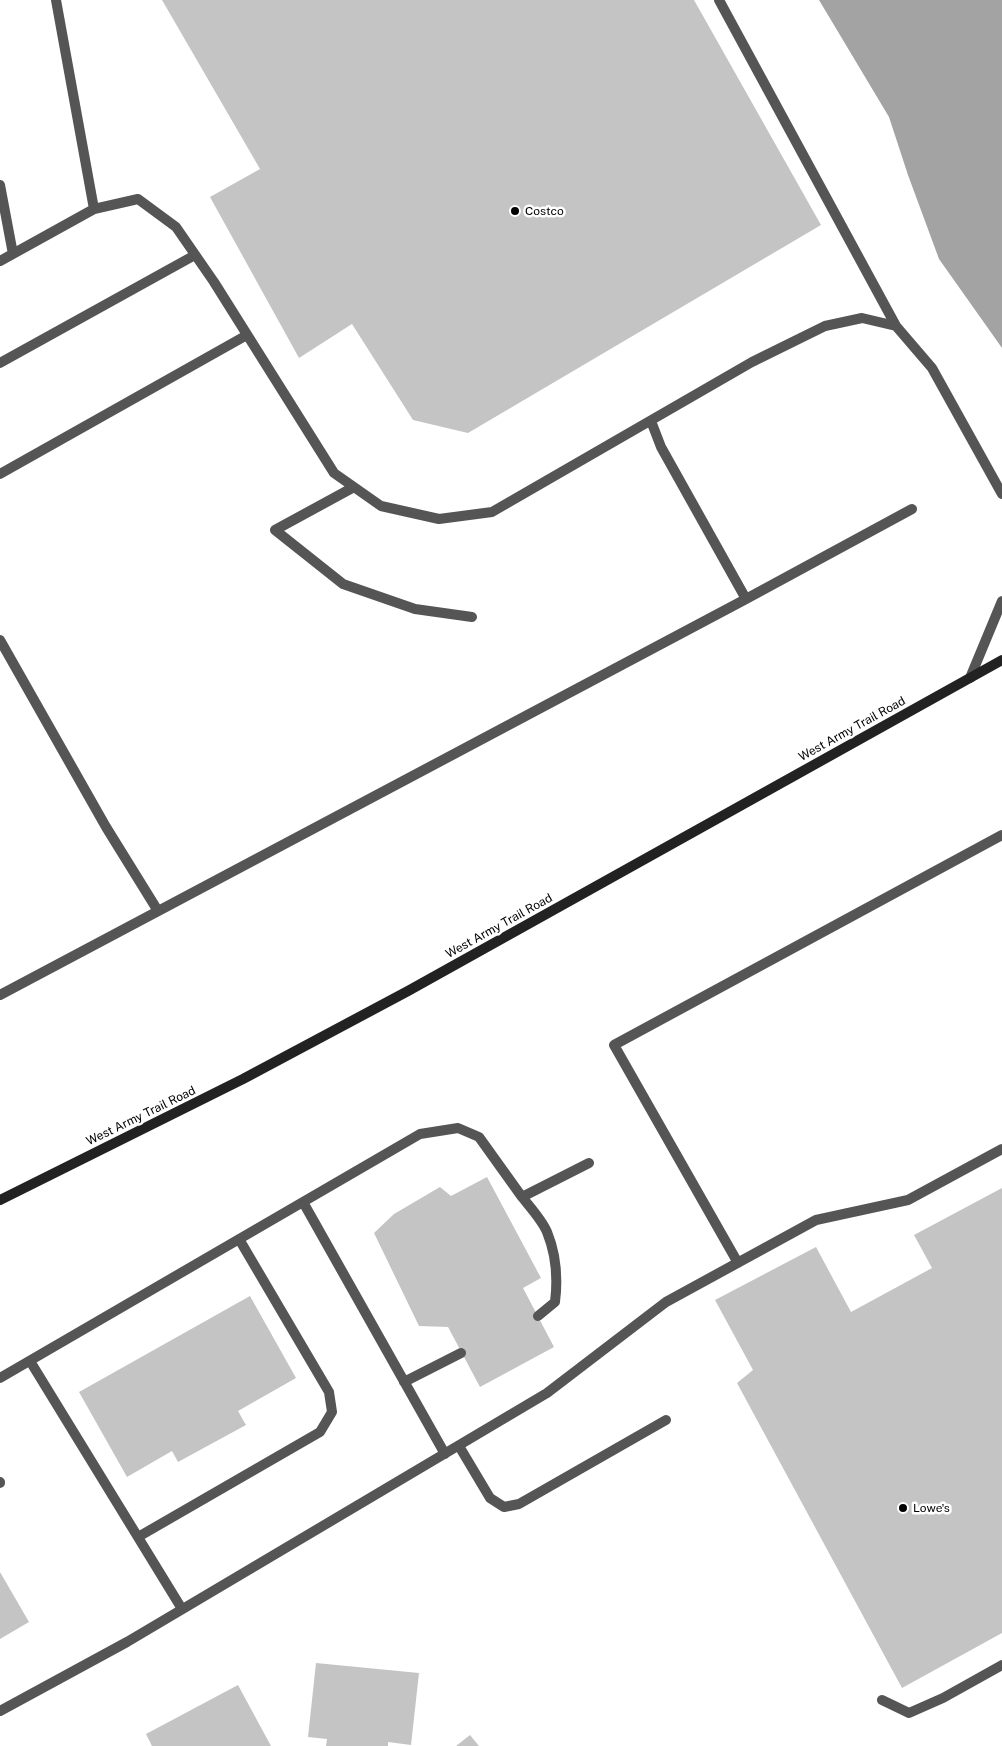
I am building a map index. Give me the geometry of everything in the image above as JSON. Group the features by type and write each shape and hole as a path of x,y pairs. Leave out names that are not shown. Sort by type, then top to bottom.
{"main road":[{"name":"West Army Trail Road","path":"0,1200 243,1079 408,991 1002,660"}],"lane":[{"path":"56,0 94,209"},
{"path":"719,0 896,326 932,368 1002,494"},
{"path":"0,185 13,254"},
{"path":"0,261 94,209 138,199 176,227 196,255 334,473 380,506 439,519 492,512 752,362 826,326 862,318 896,326"},
{"path":"0,363 196,255"},
{"path":"0,474 247,335"},
{"path":"651,421 661,447 746,599"},
{"path":"354,487 275,530 344,584 415,609 472,617"},
{"path":"0,995 912,509"},
{"path":"970,678 1002,601"},
{"path":"0,640 106,828 158,911"},
{"path":"738,1263 614,1045 1002,835"},
{"path":"0,1378 420,1134 458,1128 479,1137 547,1231 555,1260 557,1281 555,1302 538,1316"},
{"path":"0,1711 127,1642 546,1393 666,1302 816,1220 908,1200 1002,1149"},
{"path":"522,1197 589,1163"},
{"path":"303,1202 445,1454"},
{"path":"138,1537 320,1432 332,1412 329,1392 239,1239"},
{"path":"404,1382 461,1353"},
{"path":"30,1360 182,1609"},
{"path":"459,1446 490,1498 504,1507 519,1504 666,1420"},
{"path":"882,1700 909,1713 942,1698 1002,1665"}],"shaded area":[{"path":"819,0 1002,0 1002,348 939,259 889,117"}],"building":[{"name":"Costco","path":"162,0 694,0 821,225 468,433 413,420 352,324 299,358 210,197 260,169"},
{"path":"487,1177 541,1278 523,1288 554,1347 480,1387 448,1327 419,1326 374,1233 394,1214 440,1187 451,1196"},
{"name":"Lowe's","path":"1002,1188 1002,1633 902,1688 737,1383 753,1370 715,1300 816,1247 851,1312 932,1268 914,1235"},
{"path":"250,1296 296,1378 238,1411 246,1425 178,1462 172,1451 127,1477 79,1392"},
{"path":"0,1572 29,1622 0,1639"},
{"path":"316,1663 419,1673 411,1745 388,1742 388,1746 326,1746 327,1739 308,1737"},
{"path":"238,1685 271,1746 152,1746 146,1734"},
{"path":"470,1735 479,1746 456,1746"}],"place":[{"name":"Costco","path":"515,211"},
{"name":"Lowe's","path":"903,1508"}]}
